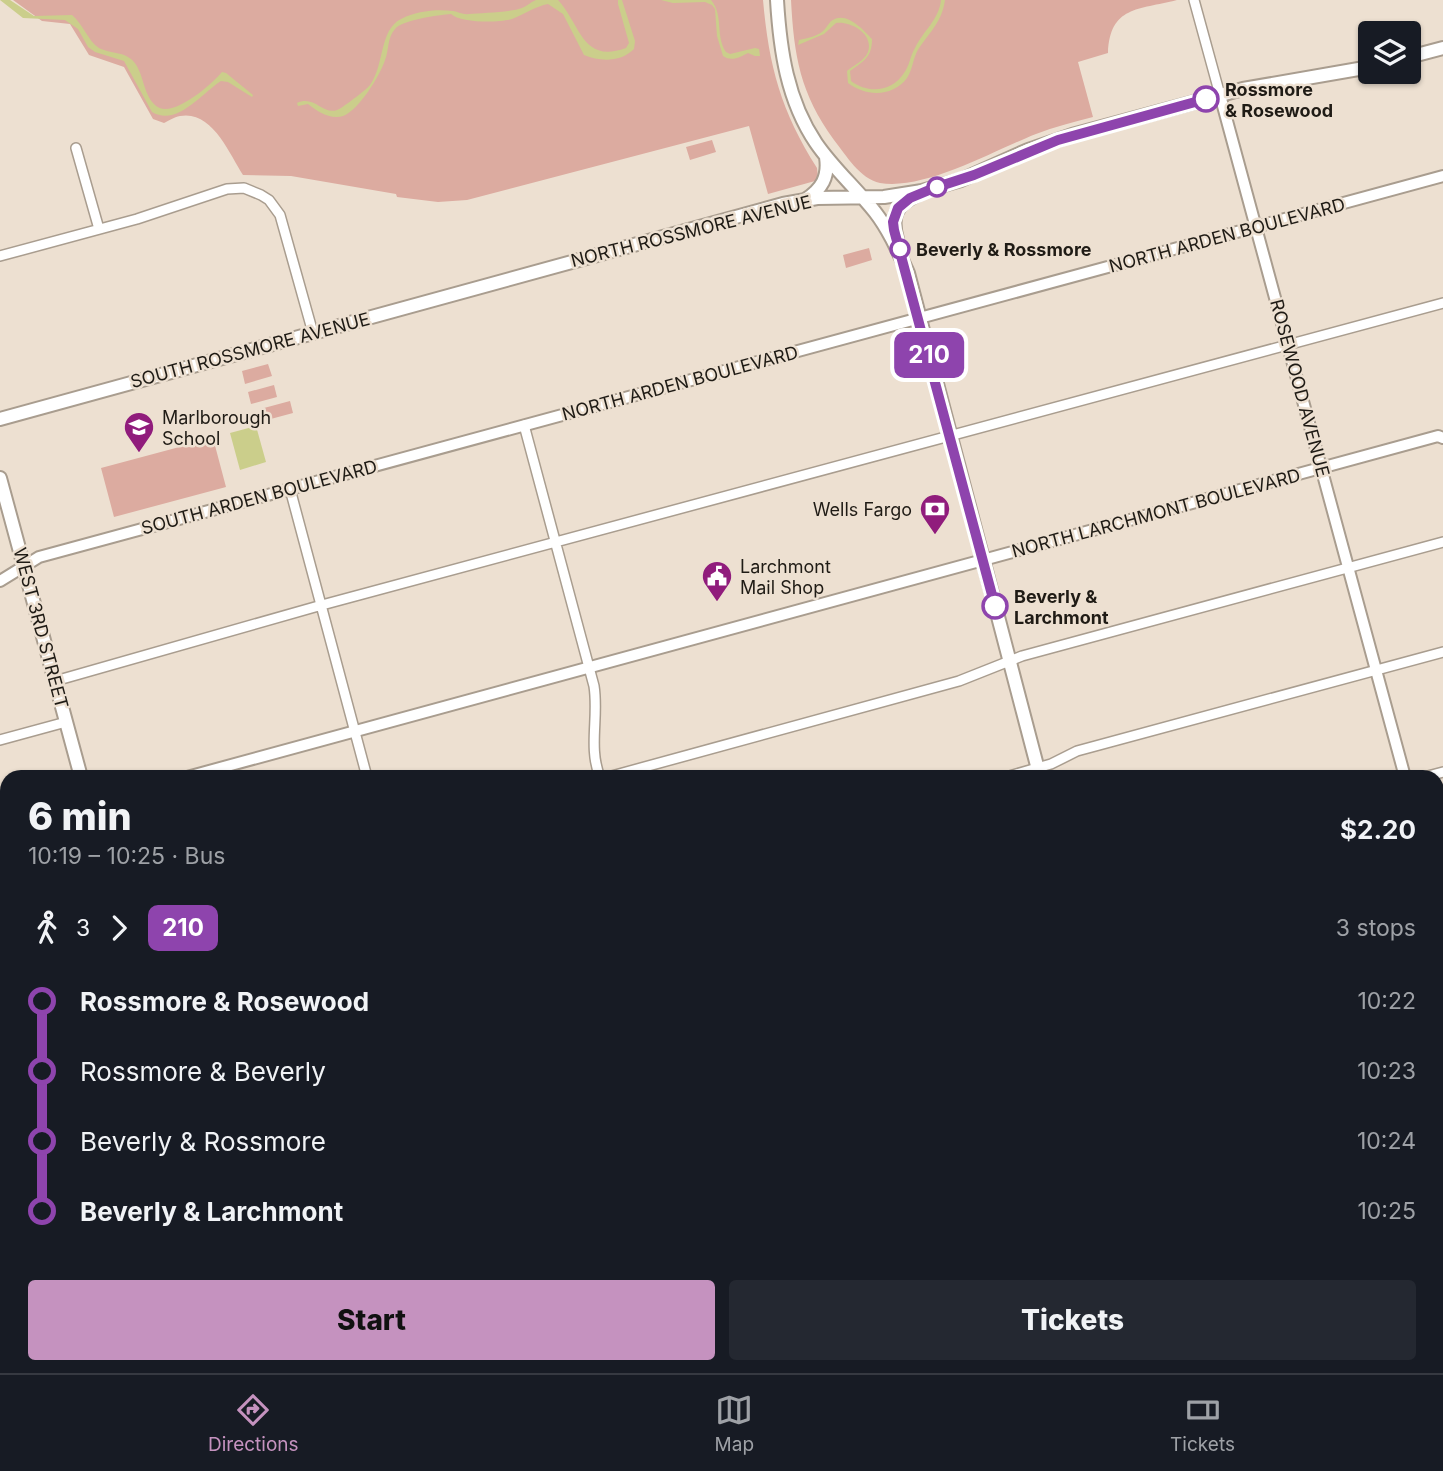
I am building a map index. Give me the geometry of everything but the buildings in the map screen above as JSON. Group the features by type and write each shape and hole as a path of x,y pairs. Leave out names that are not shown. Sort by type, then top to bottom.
{"main road":[{"path":"777,0 787,79 801,115 826,157 888,231 908,273"},
{"path":"1421,54 1443,48"},
{"name":"NORTH ROSSMORE AVENUE","path":"499,281 747,213 805,200 897,195 934,188 974,175 1058,140 1220,95 1287,80 1358,69"},
{"path":"805,200 824,182 827,174 826,157"},
{"path":"934,188 903,202 895,214 894,230 908,273 1038,770"},
{"name":"SOUTH ROSSMORE AVENUE","path":"0,419 499,281"},
{"name":"WEST 3RD STREET","path":"0,478 79,770"}],"street":[{"name":"ROSEWOOD AVENUE","path":"1194,0 1403,770"},
{"path":"76,148 99,229"},
{"name":"NORTH ARDEN BOULEVARD","path":"524,425 1443,176"},
{"path":"0,256 163,211 219,191 244,188 269,200 280,215 313,333"},
{"path":"55,681 322,605 1443,303"},
{"path":"524,425 590,667 596,695 594,756 598,770"},
{"name":"SOUTH ARDEN BOULEVARD","path":"0,581 38,557 524,425"},
{"name":"NORTH LARCHMONT BOULEVARD","path":"212,770 1441,434"},
{"path":"290,489 366,770"},
{"path":"634,770 959,681 1010,660 1443,542"},
{"path":"1044,770 1077,751 1443,652"},
{"path":"0,740 66,722"}],"shaded area":[{"path":"0,0 10,0 34,16 72,15 99,48 126,56 134,62 151,100 162,109 181,105 191,99 222,72 253,95 252,97 228,82 221,81 180,112 161,115 152,112 124,61 95,52 88,47 78,29 65,20 23,18"},
{"path":"13,0 763,0 773,68 779,88 794,127 817,168 818,177 815,181 768,194 749,126 467,200 438,202 397,197 396,194 291,176 243,175 210,126 191,116 178,117 164,123 153,119 124,67 89,55 70,24 42,21"},
{"path":"536,0 558,0 591,46 600,51 611,52 626,48 629,43 618,4 618,0 622,0 635,41 634,49 610,60 584,55 563,14 548,4 512,19 498,21 471,21 451,14 430,17 405,23 395,29 378,75 362,100 349,113 333,117 308,104 298,106 297,103 304,101 335,111 365,90 375,77 389,31 401,19 433,11 467,14 511,10 522,8"},
{"path":"661,0 711,0 717,12 726,52 730,54 755,48 759,49 760,56 748,53 733,59 723,56 712,5 705,2 673,3"},
{"path":"791,0 1177,0 1139,9 1120,18 1114,26 1108,53 1078,62 1093,117 1036,134 959,168 898,184 873,181 860,172 834,140 813,106 797,57"},
{"path":"941,0 945,0 941,14 917,52 907,78 886,92 862,91 848,83 847,71 868,52 868,40 860,30 848,24 836,23 824,34 798,45 799,40 820,33 833,20 849,20 872,39 869,54 850,71 851,81 865,88 886,87 899,79 906,70 913,51 937,14"},
{"path":"712,140 716,152 690,160 686,147"},
{"path":"869,248 872,260 846,268 843,255"},
{"path":"268,364 272,376 245,384 242,371"},
{"path":"274,385 277,397 251,404 248,392"},
{"path":"290,401 293,413 267,420 264,408"},
{"path":"256,426 266,462 240,470 230,433"},
{"path":"213,438 226,487 114,517 101,468"}],"bus line":[{"name":"210","path":"995,606 908,273 894,230 895,214 903,202 910,198 974,175 1043,145 1206,99"}],"place":[{"name":"Rossmore & Rosewood","path":"1206,99"},
{"name":"Beverly & Rossmore","path":"900,249"},
{"name":"Marlborough School","path":"139,454"},
{"name":"Wells Fargo","path":"935,536"},
{"name":"Larchmont Mail Shop","path":"717,603"},
{"name":"Beverly & Larchmont","path":"995,606"}]}
